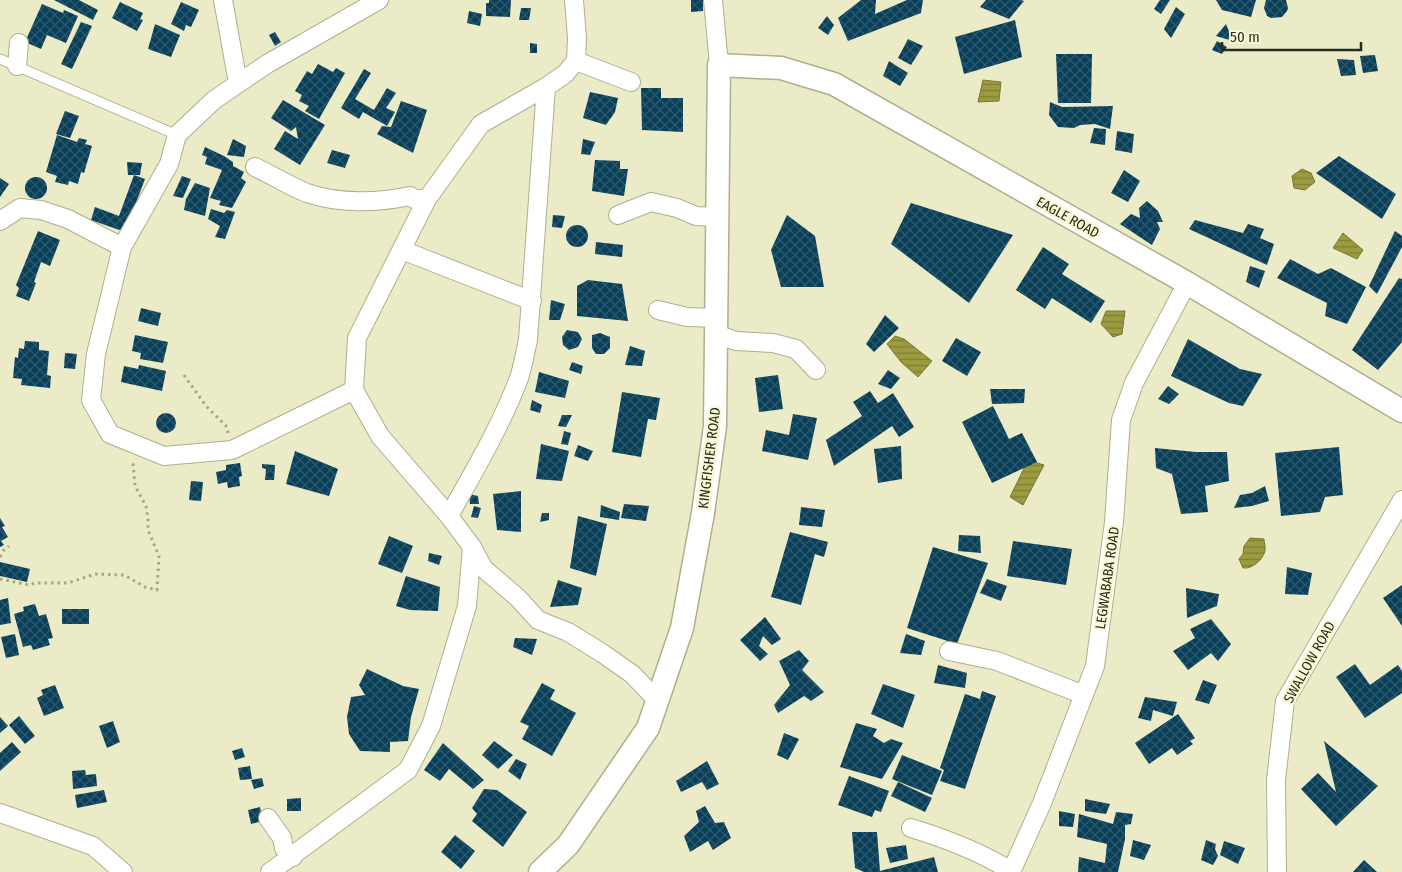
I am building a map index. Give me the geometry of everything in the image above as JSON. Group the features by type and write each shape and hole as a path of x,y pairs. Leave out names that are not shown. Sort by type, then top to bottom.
{"street":[{"path":"223,0 238,83"},
{"path":"354,390 232,450 164,456 110,434 91,400 96,354 122,247 169,164 177,136 214,100 238,83 267,64 379,0"},
{"path":"574,0 577,38 576,61 565,74 546,87 481,124 427,199 357,338 354,390 380,436 449,516 472,547 483,568 518,598 538,620 568,632 602,653 632,674 658,700"},
{"name":"KINGFISHER ROAD","path":"540,872 568,845 648,728 682,628 715,426 719,65 713,0"},
{"path":"17,66 19,44"},
{"path":"576,61 631,82"},
{"name":"EAGLE ROAD","path":"719,65 781,68 834,84 1187,283 1402,411"},
{"path":"449,516 484,454 519,377 528,340 546,87"},
{"path":"255,166 306,192 328,199 394,200 410,196 414,199 427,199"},
{"path":"618,215 651,202 677,208 696,216 718,216"},
{"path":"0,221 20,208 40,210 68,219 122,247"},
{"path":"402,250 532,301"},
{"name":"LEGWABABA ROAD","path":"1011,871 1042,803 1095,666 1114,522 1121,420 1134,383 1187,283"},
{"path":"658,310 716,326 736,340 773,343 796,349 816,370"},
{"name":"SWALLOW ROAD","path":"1277,872 1276,780 1285,701 1402,500"},
{"path":"270,872 408,770 430,726 467,606 472,547"},
{"path":"949,651 998,661 1084,695"},
{"path":"0,813 93,846 123,872"},
{"path":"268,818 282,838 284,848 292,857"},
{"path":"911,828 949,839 991,858 1011,871"}],"lane":[{"path":"0,59 177,136"}],"path":[{"path":"184,375 206,406 227,427 232,450"},
{"path":"0,579 29,585 35,583 68,583 95,574 124,575 145,587 156,590 159,556 148,530 146,506 135,486 132,443"},
{"path":"0,557 9,546"}],"shaded area":[{"path":"983,80 1001,82 999,101 978,102"},
{"path":"1302,169 1311,173 1315,182 1305,190 1294,188 1292,176"},
{"path":"1343,233 1363,250 1357,259 1333,248"},
{"path":"1106,311 1125,311 1122,334 1113,337 1101,324"},
{"path":"895,336 904,339 932,361 918,377 901,362 887,344"},
{"path":"1028,460 1044,465 1023,505 1010,497"},
{"path":"1250,538 1264,539 1265,551 1262,558 1256,564 1243,568 1239,559 1243,554 1244,546"}],"building":[{"path":"54,0 79,0 98,10 93,20"},
{"path":"489,0 511,0 510,17 486,16 486,3 489,3"},
{"path":"691,0 703,0 703,11 691,12"},
{"path":"861,0 876,0 875,14 907,0 923,0 921,13 848,41 838,18"},
{"path":"986,0 1024,1 1009,19 980,7"},
{"path":"1160,0 1170,0 1161,14 1154,9"},
{"path":"1216,0 1256,0 1251,17 1222,10"},
{"path":"1266,0 1286,0 1287,11 1282,17 1271,18 1267,16 1264,8"},
{"path":"120,2 143,13 140,19 143,20 137,31 112,18"},
{"path":"181,2 199,10 191,27 186,25 184,31 171,24"},
{"path":"42,4 63,13 64,10 78,16 66,43 47,35 41,49 25,42"},
{"path":"1176,7 1185,14 1171,38 1164,29"},
{"path":"521,8 531,8 529,20 519,20"},
{"path":"469,11 482,14 480,26 467,23"},
{"path":"827,16 834,25 828,35 818,28"},
{"path":"1015,20 1022,57 964,74 955,37"},
{"path":"81,22 92,26 72,69 61,64"},
{"path":"155,24 180,35 171,57 148,49"},
{"path":"1226,24 1233,41 1216,36"},
{"path":"275,32 281,42 275,46 269,35"},
{"path":"908,39 923,46 911,65 898,58"},
{"path":"1217,41 1227,47 1222,54 1212,50"},
{"path":"530,43 537,44 537,53 530,53"},
{"path":"1056,54 1092,54 1091,103 1058,103"},
{"path":"1375,55 1378,71 1363,73 1360,56"},
{"path":"1337,59 1354,60 1356,75 1341,76"},
{"path":"889,61 908,73 900,86 883,76"},
{"path":"318,64 333,72 336,68 345,73 319,119 305,111 309,106 299,101 302,95 295,91 307,71 312,74"},
{"path":"364,69 371,73 355,99 374,110 387,88 396,93 386,108 395,112 387,126 363,112 359,119 341,108"},
{"path":"641,88 661,88 661,98 683,98 683,132 642,130"},
{"path":"590,92 618,98 615,112 606,125 583,118"},
{"path":"283,100 325,125 300,165 274,149 285,131 298,139 296,127 291,131 271,118"},
{"path":"401,101 427,110 413,153 377,134 382,126 391,127"},
{"path":"1050,102 1062,107 1113,106 1110,129 1095,124 1080,125 1074,128 1058,127 1049,115"},
{"path":"65,111 79,116 70,138 56,134"},
{"path":"1094,128 1106,129 1105,145 1090,143"},
{"path":"1117,131 1134,134 1132,153 1115,150"},
{"path":"57,135 77,142 79,138 87,140 85,144 92,146 84,173 81,172 78,184 69,181 68,185 55,182 57,176 46,172"},
{"path":"233,139 246,146 244,157 227,155"},
{"path":"583,139 595,142 590,155 581,154"},
{"path":"205,147 224,156 233,162 233,166 244,172 241,178 246,182 232,208 219,205 221,201 210,198 222,170 205,164 207,157 202,155"},
{"path":"332,150 350,155 345,168 327,163"},
{"path":"1339,156 1396,194 1382,219 1316,173"},
{"path":"595,160 620,161 620,169 628,169 624,196 592,191"},
{"path":"127,162 142,163 140,175 128,175"},
{"path":"1124,170 1140,181 1128,202 1111,193"},
{"path":"134,175 145,179 125,232 91,220 95,207 119,216"},
{"path":"182,176 191,179 183,198 173,196"},
{"path":"36,177 44,180 47,188 44,196 36,199 28,196 25,188 28,180"},
{"path":"0,178 9,184 0,197"},
{"path":"195,183 210,188 205,216 184,210 186,199"},
{"path":"1147,201 1158,211 1163,222 1157,222 1160,229 1152,245 1120,224 1131,214 1140,218 1139,208"},
{"path":"911,203 1013,235 969,303 891,244"},
{"path":"211,209 224,213 227,210 235,212 225,239 215,237 220,226 208,219"},
{"path":"553,215 565,216 562,228 552,227"},
{"path":"787,215 815,236 824,287 781,287 771,250"},
{"path":"1195,220 1243,233 1248,224 1264,229 1260,238 1274,244 1267,265 1189,229"},
{"path":"577,225 585,228 588,236 585,244 577,247 569,244 566,236 569,228"},
{"path":"38,231 60,240 50,266 41,262 29,301 16,296 19,288 16,285"},
{"path":"1395,231 1402,236 1402,247 1377,294 1369,286"},
{"path":"596,242 623,245 622,257 595,254"},
{"path":"1043,247 1069,264 1062,274 1105,301 1091,323 1052,298 1045,309 1016,290"},
{"path":"1290,259 1318,274 1331,268 1366,287 1347,324 1325,316 1327,303 1277,278"},
{"path":"1250,266 1265,271 1259,288 1246,282"},
{"path":"1399,278 1402,279 1402,342 1378,370 1352,350"},
{"path":"588,280 622,284 628,321 577,316 577,286"},
{"path":"551,300 565,304 560,320 549,320"},
{"path":"141,308 161,313 158,326 138,321"},
{"path":"885,315 899,328 874,352 866,344"},
{"path":"567,330 578,332 582,339 578,347 569,350 563,345 562,337"},
{"path":"600,333 610,337 610,348 604,354 596,354 592,348 592,335"},
{"path":"135,335 168,342 163,363 140,359 141,353 132,351"},
{"path":"956,338 981,352 967,376 942,361"},
{"path":"1188,339 1240,369 1262,374 1243,406 1229,403 1171,376"},
{"path":"25,341 39,342 39,350 49,351 47,375 51,376 50,388 21,385 22,379 13,378 15,357 18,358 19,348 24,349"},
{"path":"630,346 645,351 642,366 625,365"},
{"path":"65,353 77,354 75,369 64,368"},
{"path":"572,362 583,366 581,374 569,370"},
{"path":"139,365 166,371 162,391 121,382 124,366 138,369"},
{"path":"888,370 900,378 891,389 878,384"},
{"path":"539,372 569,381 565,398 535,392"},
{"path":"778,375 783,409 759,412 755,378"},
{"path":"1168,386 1179,394 1169,404 1158,399"},
{"path":"990,389 1025,389 1024,403 992,404"},
{"path":"870,391 878,403 893,393 914,427 899,437 892,426 834,466 826,440 862,416 853,402"},
{"path":"622,392 660,398 656,420 648,419 641,457 612,452"},
{"path":"532,400 542,405 540,413 530,410"},
{"path":"993,406 1009,439 1022,433 1037,462 992,483 962,422"},
{"path":"166,413 173,416 176,423 173,430 166,433 159,430 156,423 159,416"},
{"path":"793,414 817,418 808,460 762,451 766,430 789,435"},
{"path":"562,415 572,415 566,427 558,426"},
{"path":"564,431 571,433 568,445 561,444"},
{"path":"541,444 569,451 562,481 536,479"},
{"path":"578,445 593,451 588,461 574,456"},
{"path":"901,446 902,479 878,483 874,449"},
{"path":"1339,447 1343,495 1325,497 1320,512 1281,516 1275,453"},
{"path":"1155,448 1196,452 1227,452 1229,481 1205,486 1208,512 1181,514 1172,474 1156,468"},
{"path":"295,451 338,469 329,496 286,484"},
{"path":"240,463 242,476 239,477 240,486 228,488 227,482 218,484 216,472 226,470 226,465"},
{"path":"262,464 275,465 274,480 265,480 266,469 262,468"},
{"path":"191,481 203,482 201,501 189,500"},
{"path":"1265,486 1269,501 1252,506 1234,508 1240,495 1252,493"},
{"path":"521,491 521,532 497,530 493,494"},
{"path":"469,494 478,496 479,504 470,504"},
{"path":"624,504 649,506 646,521 621,518"},
{"path":"601,505 620,512 619,520 600,517"},
{"path":"474,506 481,508 478,518 471,517"},
{"path":"801,507 825,510 822,527 799,525"},
{"path":"542,513 549,513 549,520 540,522"},
{"path":"578,516 607,524 596,576 570,568"},
{"path":"0,518 5,526 2,527 8,537 1,541 4,545 0,547"},
{"path":"790,532 828,542 824,557 815,554 801,605 771,597"},
{"path":"959,535 980,536 981,553 958,551"},
{"path":"389,536 413,546 402,573 378,564"},
{"path":"1013,541 1072,549 1066,585 1007,576"},
{"path":"933,547 988,563 957,644 907,628"},
{"path":"429,553 442,556 439,565 428,561"},
{"path":"0,562 30,569 27,582 0,576"},
{"path":"1287,567 1312,573 1308,595 1285,594"},
{"path":"406,576 440,587 438,611 410,610 396,606"},
{"path":"987,579 1007,586 1001,601 980,593"},
{"path":"558,580 582,588 578,605 550,607"},
{"path":"1402,585 1402,626 1383,598"},
{"path":"1186,588 1219,594 1217,606 1187,618"},
{"path":"8,598 11,623 0,625 0,600"},
{"path":"35,604 39,616 46,614 53,638 48,639 50,645 33,650 31,645 23,647 14,614 24,611 23,607"},
{"path":"62,609 89,609 89,624 62,624"},
{"path":"765,617 781,639 772,645 763,636 759,646 768,654 760,661 740,640"},
{"path":"1211,619 1231,644 1218,661 1211,653 1188,670 1173,651 1195,638 1190,629"},
{"path":"15,634 19,655 6,658 1,637"},
{"path":"906,634 925,641 921,655 900,653"},
{"path":"515,638 537,639 532,655 513,647"},
{"path":"799,650 809,661 802,670 824,692 811,701 804,696 778,713 774,705 790,685 779,661"},
{"path":"1355,664 1370,685 1398,665 1402,671 1402,693 1365,718 1336,677"},
{"path":"938,665 967,673 965,688 934,683"},
{"path":"367,669 403,686 419,689 411,717 408,741 390,742 390,752 360,751 349,734 347,717 351,697 365,695 359,685"},
{"path":"1203,680 1217,685 1209,704 1195,700"},
{"path":"542,683 555,690 550,699 576,713 552,756 522,739 529,726 520,722"},
{"path":"883,684 915,695 903,728 871,714"},
{"path":"55,685 64,708 44,716 37,698 43,695 41,690"},
{"path":"982,691 996,696 965,789 940,781 944,770 940,768 965,694 980,699"},
{"path":"1145,697 1177,702 1173,716 1153,710 1151,721 1138,718"},
{"path":"1178,714 1195,738 1190,741 1193,744 1177,755 1172,748 1149,764 1135,743"},
{"path":"19,716 35,736 25,744 9,725"},
{"path":"0,717 8,726 0,733"},
{"path":"113,721 120,742 107,748 99,726"},
{"path":"856,723 877,729 873,736 884,743 891,739 903,743 882,779 840,767"},
{"path":"784,733 799,739 788,760 777,755"},
{"path":"494,741 513,755 498,769 482,755"},
{"path":"1324,741 1378,786 1336,826 1301,789 1318,773 1336,792"},
{"path":"12,742 21,752 0,771 0,753"},
{"path":"443,743 484,780 473,789 449,769 440,781 424,770"},
{"path":"242,748 245,757 235,760 232,751"},
{"path":"902,755 942,771 932,795 892,779"},
{"path":"516,759 527,764 520,780 508,771"},
{"path":"707,761 719,784 707,790 702,782 681,792 676,781"},
{"path":"250,766 252,779 240,780 238,768"},
{"path":"85,770 86,775 96,774 97,786 73,789 72,771"},
{"path":"849,776 889,791 881,812 875,810 872,817 838,805"},
{"path":"262,778 264,786 254,789 251,780"},
{"path":"898,782 932,798 925,812 891,796"},
{"path":"484,789 497,790 527,812 503,847 472,821 477,814 472,808"},
{"path":"104,790 107,802 77,808 75,795"},
{"path":"301,798 301,811 287,811 287,799"},
{"path":"1085,799 1110,804 1106,814 1085,811"},
{"path":"705,806 715,823 724,822 731,838 713,850 708,841 690,852 684,836 699,822 696,811"},
{"path":"260,807 263,821 251,824 248,810"},
{"path":"1059,811 1075,814 1073,827 1059,826"},
{"path":"1116,812 1133,814 1131,824 1125,825 1125,839 1118,872 1078,872 1079,857 1105,863 1107,844 1077,837 1079,814 1113,824"},
{"path":"852,832 877,832 880,871 934,857 938,872 864,872 855,868"},
{"path":"455,835 475,851 461,869 441,852"},
{"path":"1133,840 1151,845 1144,860 1130,856"},
{"path":"1206,840 1216,844 1215,849 1218,856 1213,865 1201,860"},
{"path":"1224,841 1245,848 1238,864 1220,855"},
{"path":"906,845 908,859 890,863 886,848"},
{"path":"1364,860 1377,872 1353,872"}]}
